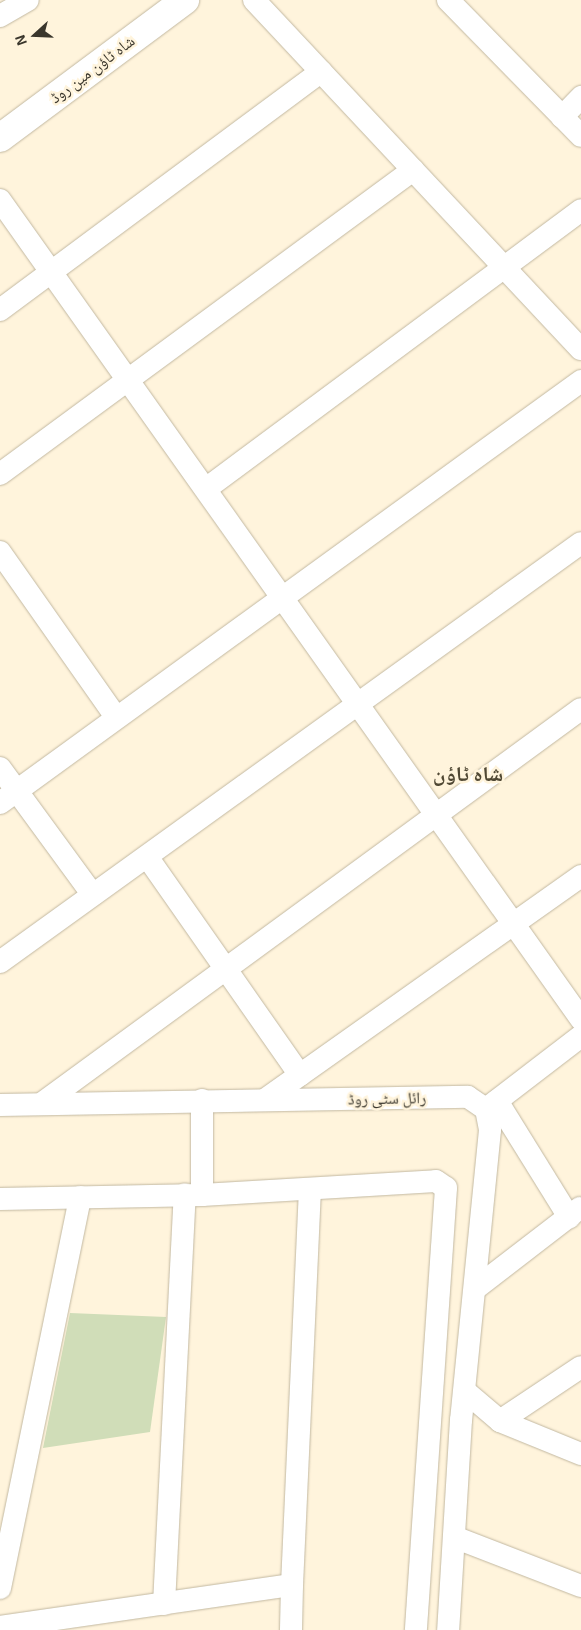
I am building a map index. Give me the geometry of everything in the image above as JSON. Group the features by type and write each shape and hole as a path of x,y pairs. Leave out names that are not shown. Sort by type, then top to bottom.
{"street":[{"path":"0,16 28,0"},
{"name":"شاہ ٹاؤن مین روڈ","path":"0,138 185,0"},
{"path":"254,0 581,349"},
{"path":"448,0 581,136"},
{"path":"0,310 322,72"},
{"path":"562,116 581,97"},
{"path":"0,474 130,382 413,170"},
{"path":"0,200 581,1019"},
{"path":"206,488 581,210"},
{"path":"9,797 116,717 581,381"},
{"path":"0,962 360,706 581,543"},
{"path":"0,552 116,717"},
{"path":"44,1102 436,813 581,709"},
{"path":"0,768 9,797 93,895"},
{"path":"148,858 300,1075"},
{"path":"266,1099 581,876"},
{"path":"491,1105 581,1036"},
{"name":"رائل سٹی روڈ","path":"0,1105 44,1102 468,1097 491,1105"},
{"path":"164,1604 193,1195 202,1100"},
{"path":"476,1288 575,1212 491,1105"},
{"path":"448,1630 454,1537 491,1105"},
{"path":"0,1199 193,1195 310,1190 436,1181 449,1194 416,1630"},
{"path":"291,1630 310,1190"},
{"path":"0,1588 80,1197"},
{"path":"500,1421 581,1367"},
{"path":"466,1392 500,1421 581,1454"},
{"path":"454,1537 581,1586"},
{"path":"0,1627 292,1585"}],"green space":[{"path":"70,1313 166,1317 150,1432 43,1448"}],"district":[{"name":"شاہ ٹاؤن","path":"468,773"}]}
